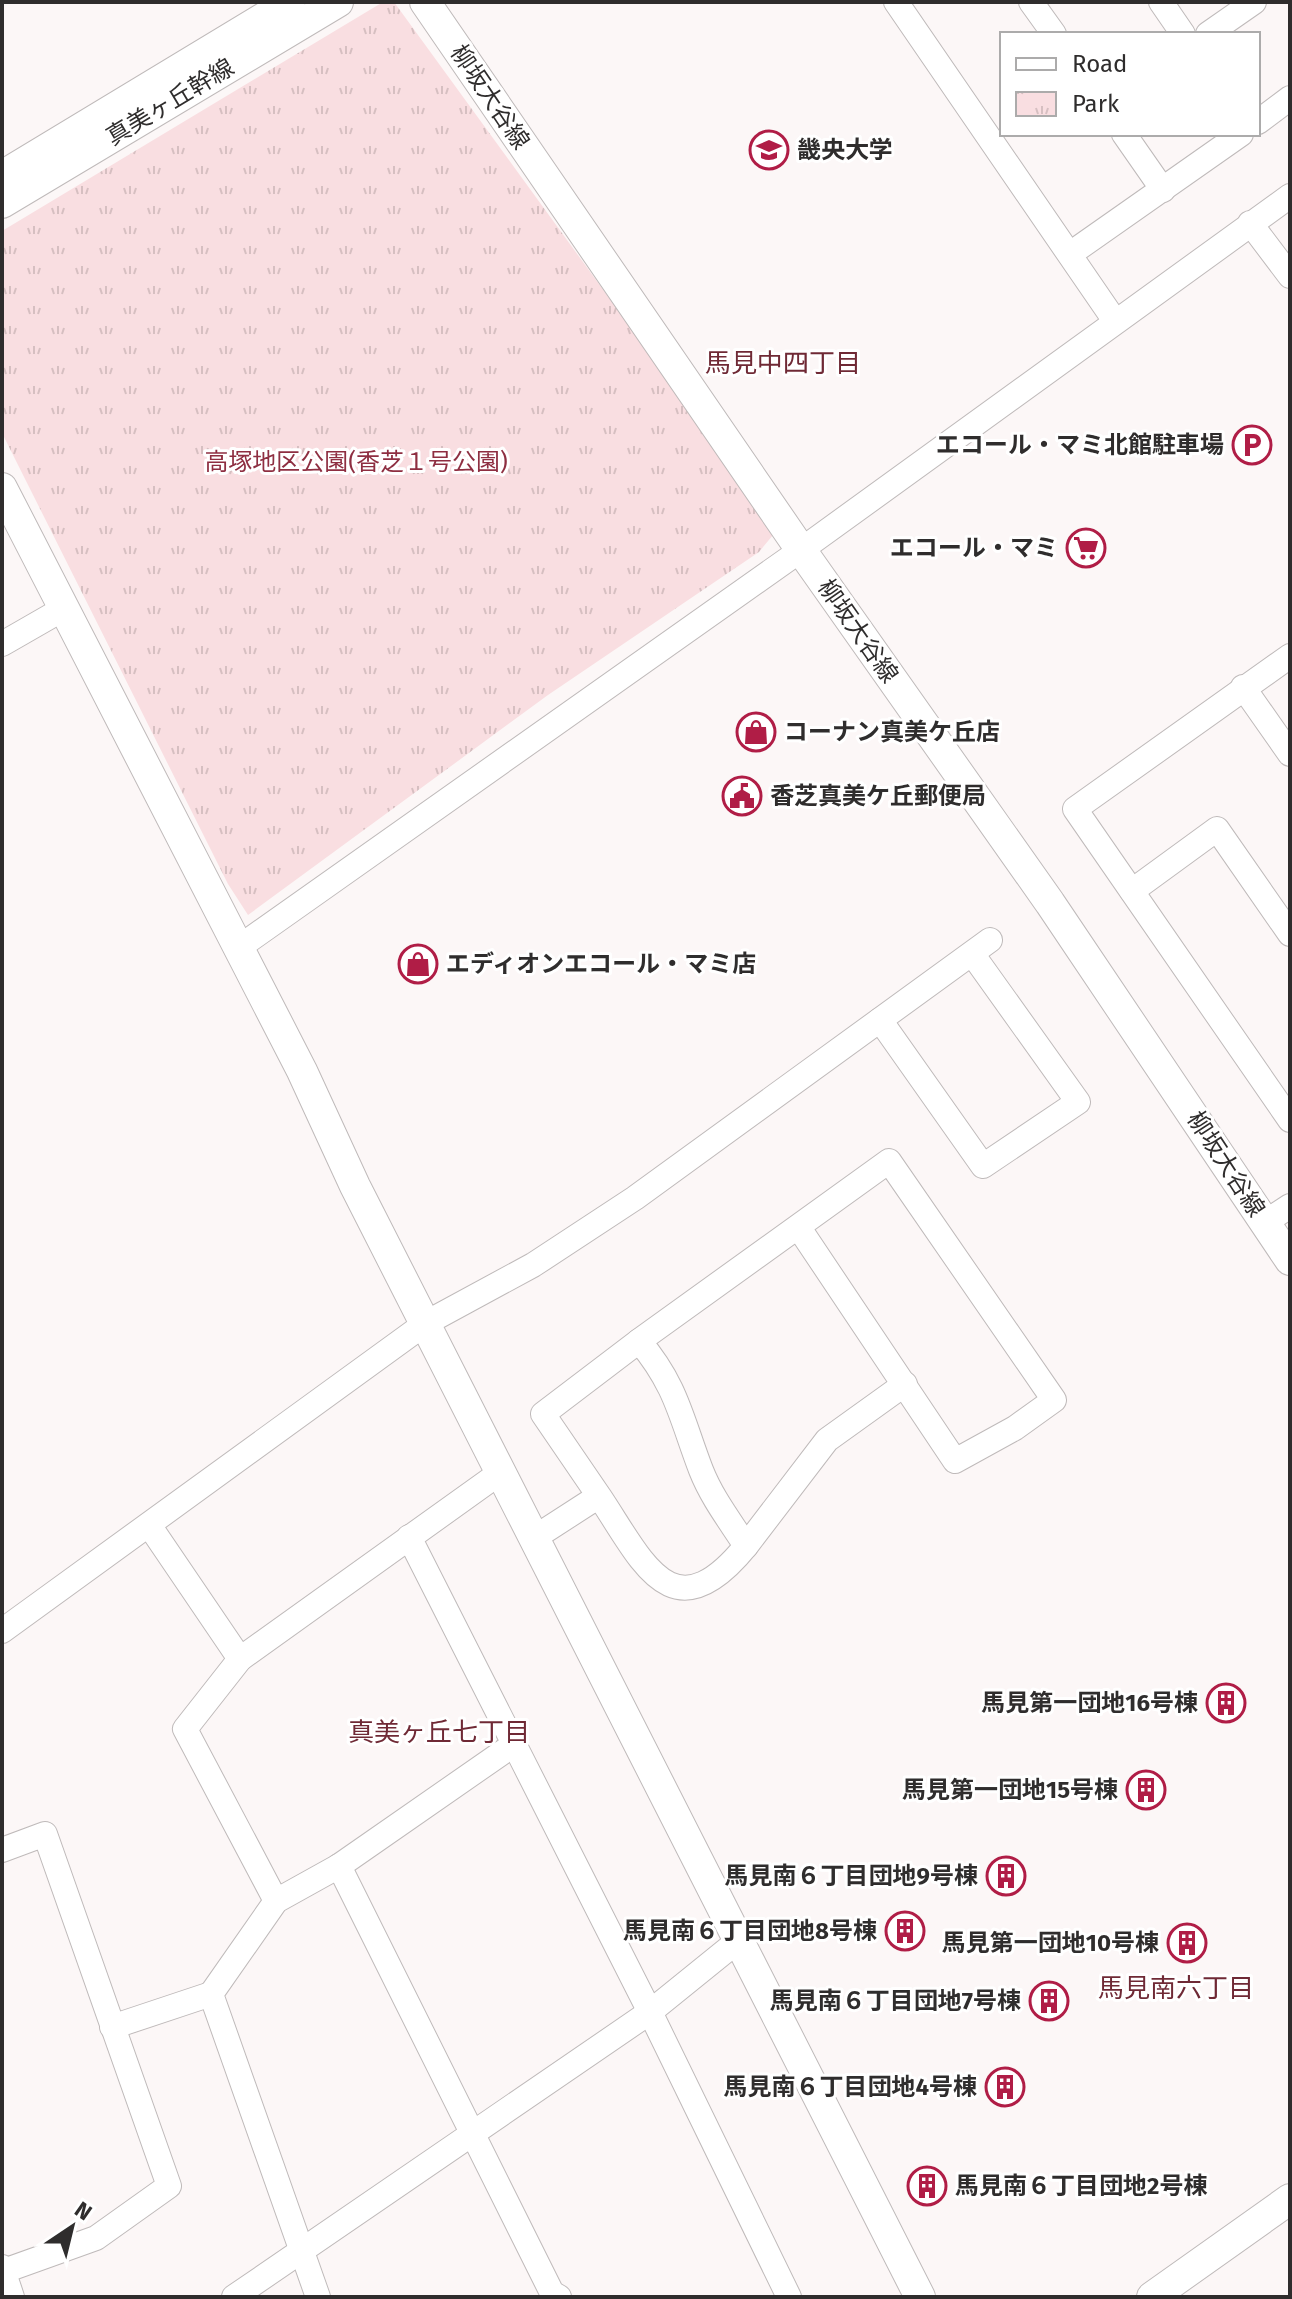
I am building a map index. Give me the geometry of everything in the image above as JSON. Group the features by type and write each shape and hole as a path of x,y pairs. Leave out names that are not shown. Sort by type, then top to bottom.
{"street":[{"name":"真美ヶ丘幹線","path":"2,176 290,2"},
{"name":"真美ヶ丘幹線","path":"2,203 338,2"},
{"name":"柳坂大谷線","path":"425,2 801,550 1050,903 1290,1260"},
{"path":"896,2 1115,321"},
{"path":"1031,2 1053,32"},
{"path":"1161,2 1182,32"},
{"path":"1211,32 1254,2"},
{"path":"1260,120 1290,98"},
{"path":"1125,136 1163,190"},
{"path":"1070,254 1238,136"},
{"path":"238,948 801,550 1290,196"},
{"path":"1250,223 1290,276"},
{"path":"2,488 920,2297"},
{"path":"2,644 63,609"},
{"path":"1290,656 1075,809 1290,1120"},
{"path":"1243,687 1290,754"},
{"path":"1132,891 1217,829 1290,934"},
{"path":"2,1631 426,1323 546,1257 635,1198 823,1058 982,947 1078,1102 983,1166 880,1020"},
{"path":"799,1228 905,1384 955,1461 1015,1428 1054,1400 889,1161 543,1414 649,1571 668,1587 697,1588 734,1561 790,1484 827,1440 905,1384"},
{"path":"1264,1223 1290,1206"},
{"path":"639,1341 657,1363 679,1402 714,1497 746,1546"},
{"path":"276,1901 185,1729 240,1659 501,1472"},
{"path":"534,1538 599,1496"},
{"path":"149,1525 240,1659"},
{"path":"409,1537 650,2012 789,2297"},
{"path":"112,2027 211,1994 276,1901 339,1866 513,1745"},
{"path":"2,1850 45,1834 169,2186 96,2238 3,2269 12,2297"},
{"path":"339,1866 470,2133 552,2293 559,2297"},
{"path":"234,2297 650,2012 739,1940"},
{"path":"211,1994 318,2297"},
{"path":"1152,2297 1290,2199"}],"green space":[{"name":"高塚地区公園(香芝１号公園)","path":"383,2 394,2 756,500 773,535 759,552 548,695 248,915 228,884 2,433 2,231"}],"place":[{"name":"畿央大学","path":"769,150"},
{"name":"エコール・マミ北館駐車場","path":"1252,445"},
{"name":"エコール・マミ","path":"1086,548"},
{"name":"コーナン真美ケ丘店","path":"756,732"},
{"name":"香芝真美ケ丘郵便局","path":"742,796"},
{"name":"エディオンエコール・マミ店","path":"418,964"},
{"name":"馬見第一団地16号棟","path":"1226,1703"},
{"name":"馬見第一団地15号棟","path":"1146,1790"},
{"name":"馬見南６丁目団地9号棟","path":"1006,1876"},
{"name":"馬見南６丁目団地8号棟","path":"905,1931"},
{"name":"馬見第一団地10号棟","path":"1187,1943"},
{"name":"馬見南６丁目団地7号棟","path":"1049,2001"},
{"name":"馬見南６丁目団地4号棟","path":"1005,2087"},
{"name":"馬見南６丁目団地2号棟","path":"927,2186"}],"district":[{"name":"馬見中四丁目","path":"783,363"},
{"name":"真美ヶ丘七丁目","path":"439,1732"},
{"name":"馬見南六丁目","path":"1176,1988"}]}
